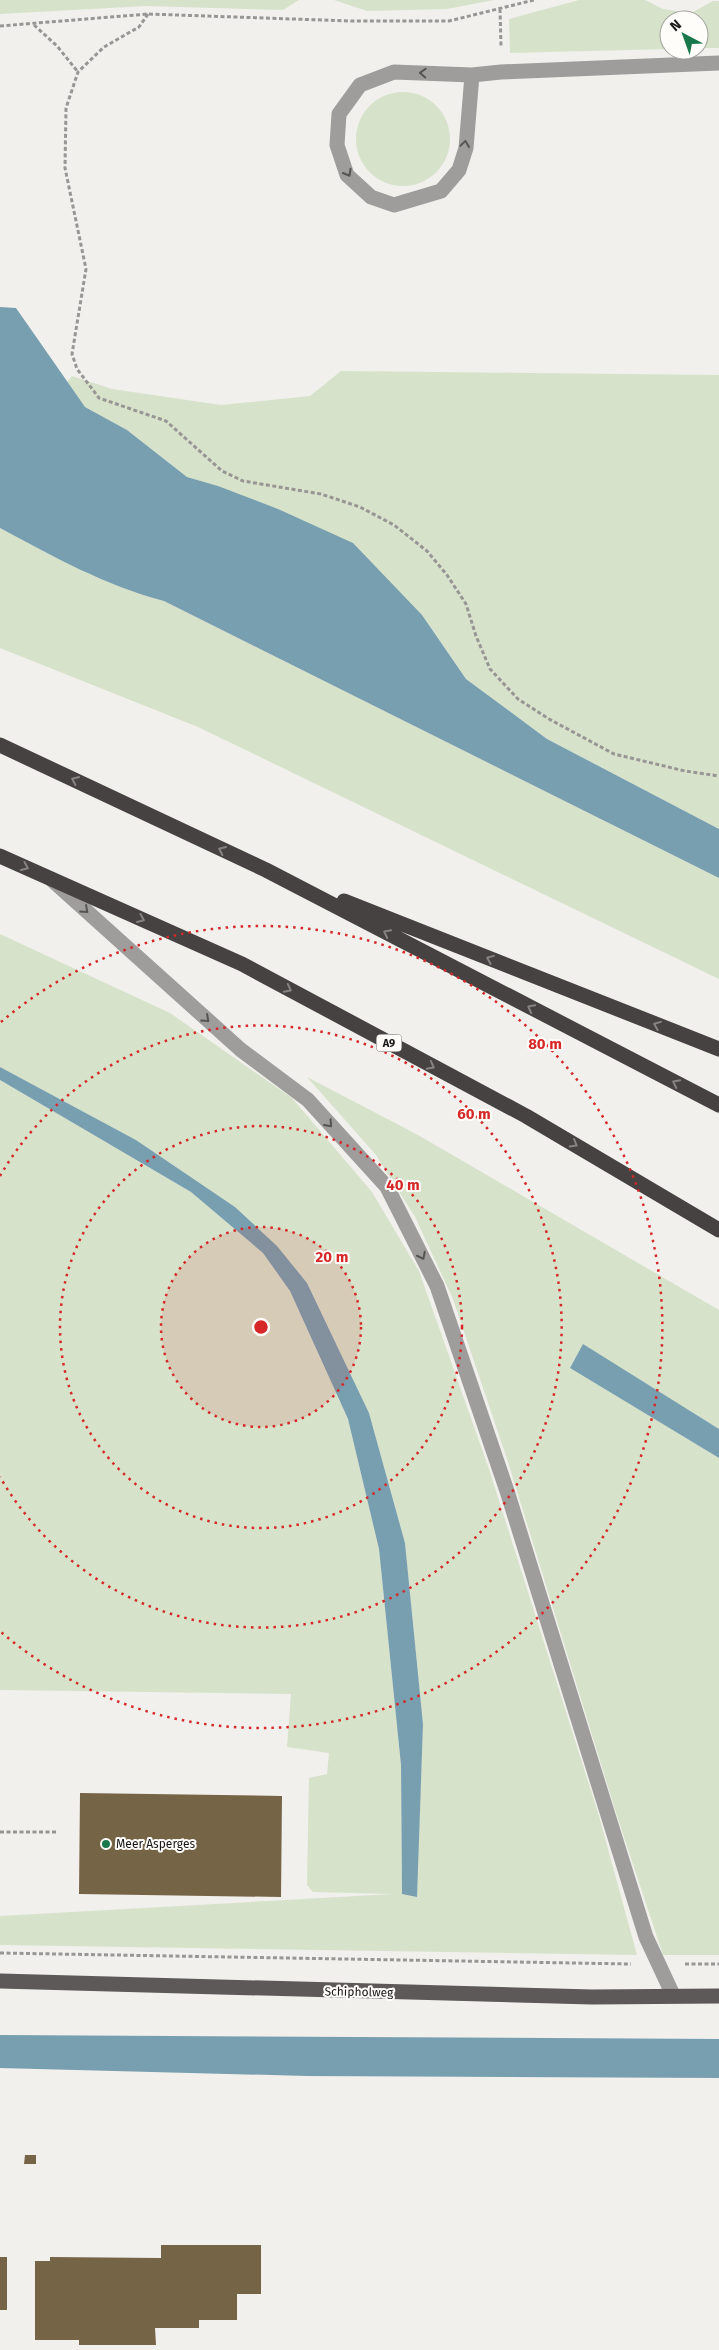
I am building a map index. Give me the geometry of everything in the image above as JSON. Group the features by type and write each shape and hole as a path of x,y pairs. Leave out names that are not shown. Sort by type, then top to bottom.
{"highway":[{"path":"0,745 266,870 719,1105"},
{"name":"A9","path":"0,856 242,964 526,1116 719,1230"},
{"path":"266,870 719,1049"}],"main road":[{"name":"Schipholweg","path":"0,1981 592,1998 672,1995 719,1996"}],"street":[{"path":"472,76 466,148 459,170 441,191 394,206 371,197 347,175 337,145 338,114 360,85 394,72 472,76 501,72 719,63"},
{"path":"49,878 241,1050 308,1100 387,1188 437,1286 507,1491 646,1938 672,1995"}],"path":[{"path":"0,26 33,25 148,14 351,21 449,21 500,9 518,2 534,0"},
{"path":"500,9 501,72"},
{"path":"148,14 139,27 104,47 78,72 66,108 65,168 86,269 72,354 77,369 99,398 166,421 222,471 243,481 321,494 360,507 394,525 427,551 447,575 466,604 476,636 490,669 518,699 549,719 614,754 685,771 719,776"},
{"path":"33,25 57,46 78,72"},
{"path":"0,1832 58,1832"},
{"path":"0,1952 719,1964"}],"green space":[{"path":"0,0 299,0 283,10 146,6 0,14"},
{"path":"334,0 494,0 447,9 367,11"},
{"path":"579,0 645,0 663,9 670,10 659,10 659,49 510,53 509,19"},
{"path":"713,1 719,1 719,48 709,48 709,10 696,10"},
{"path":"403,92 421,96 436,106 446,121 450,139 446,157 436,172 421,182 403,186 385,182 370,172 360,157 356,139 360,121 370,106 385,96"},
{"path":"341,371 719,375 719,829 547,739 466,679 422,615 218,486 187,477 127,430 85,407 67,382 72,376 112,389 221,405 310,396"},
{"path":"0,528 100,579 164,601 719,878 719,979 198,727 0,648"},
{"path":"0,934 170,1013 292,1098 372,1192 419,1271 489,1469 599,1816 637,1955 0,1945 0,1916 393,1894 313,1892 307,1885 309,1778 327,1774 329,1753 287,1747 291,1694 0,1690 0,1080 191,1192 263,1253 290,1291 348,1419 379,1549 401,1765 402,1894 416,1896 423,1724 405,1543 369,1413 307,1283 235,1207 136,1140 0,1067"},
{"path":"307,1077 418,1135 719,1310 719,1429 583,1345 570,1368 719,1458 719,1955 663,1955 617,1816 508,1462 453,1299 415,1217 376,1155"}],"water":[{"path":"0,307 16,308 85,407 127,430 187,477 218,486 278,509 353,543 422,615 466,679 547,739 719,829 719,878 164,601 100,579 0,528"},
{"path":"0,1067 136,1140 235,1207 277,1246 307,1283 369,1413 405,1543 423,1724 417,1897 402,1894 401,1765 379,1549 348,1419 290,1291 263,1253 191,1192 0,1080"},
{"path":"583,1344 719,1429 719,1458 570,1368"},
{"path":"0,2035 719,2039 719,2078 307,2076 0,2068"}],"building":[{"path":"80,1793 282,1796 281,1897 79,1894"},
{"path":"25,2155 36,2155 36,2164 24,2164"},
{"path":"161,2245 261,2245 261,2294 237,2294 237,2320 199,2320 199,2328 155,2328 156,2345 79,2345 79,2340 35,2340 35,2261 50,2261 50,2257 161,2258"},
{"path":"0,2257 7,2257 7,2310 0,2310"}],"place":[{"name":"Meer Asperges","path":"106,1844"}]}
